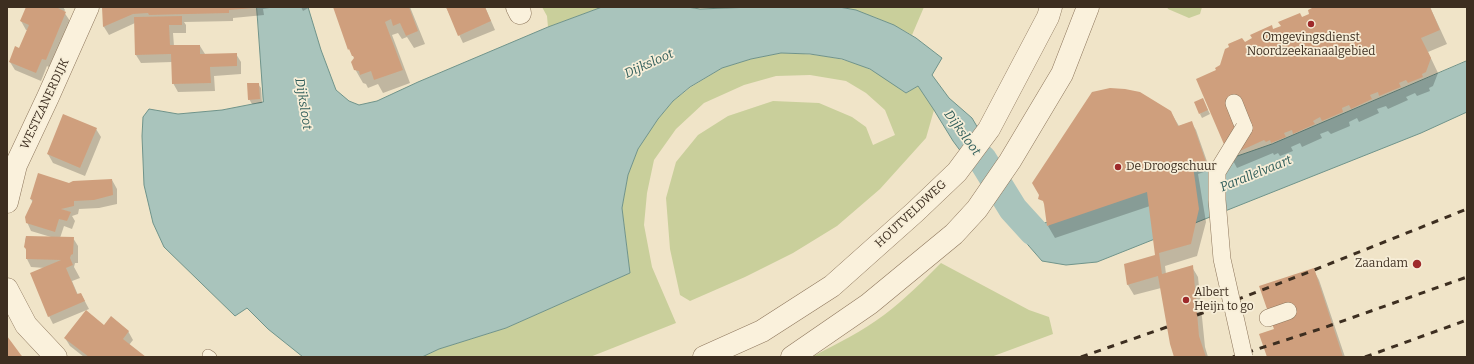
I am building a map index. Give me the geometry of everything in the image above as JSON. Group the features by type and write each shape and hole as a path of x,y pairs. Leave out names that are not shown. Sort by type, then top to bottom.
{"street":[{"name":"WESTZANERDIJK","path":"7,202 16,165 88,7"},
{"name":"HOUTVELDWEG","path":"704,357 762,331 832,286 915,212 957,172 989,129 1052,7"},
{"path":"792,357 869,304 954,234 977,208 1010,162 1062,74 1088,7"},
{"path":"1234,103 1244,128 1217,172 1217,200 1222,259 1244,357"},
{"path":"7,289 26,325 56,357"},
{"path":"1268,318 1288,311"}],"green space":[{"path":"542,7 602,7 548,27 547,16"},
{"path":"839,7 924,7 912,35 877,18"},
{"path":"1167,7 1202,7 1200,14 1189,18 1168,9"},
{"path":"781,53 815,55 848,61 874,71 906,93 918,86 934,110 926,138 880,189 837,226 793,253 745,277 690,301 680,295 670,249 666,198 676,162 698,135 728,116 773,101 819,103 852,117 866,127 873,145 895,135 885,110 866,93 846,81 810,75 776,76 744,85 704,103 676,129 654,160 647,193 644,225 652,267 676,323 590,357 422,357 439,349 506,328 630,273 622,208 628,175 638,149 658,119 673,101 691,87 722,68 751,59"},
{"path":"941,263 1029,310 1049,317 1053,334 991,357 812,357 876,321 907,296"}],"water":[{"path":"257,7 308,7 321,50 336,90 349,101 359,105 377,101 548,27 602,7 687,7 700,9 754,7 839,7 856,10 894,25 916,38 942,58 932,75 949,98 972,118 1006,176 991,192 953,141 918,86 906,93 870,69 842,59 810,54 781,53 751,59 722,68 690,87 673,101 658,119 638,149 628,175 622,208 630,273 506,328 439,349 422,357 303,357 268,329 247,308 235,316 164,247 153,223 144,185 142,136 143,117 149,109 178,114 222,110 263,102"},
{"name":"Parallelvaart","path":"1467,61 1467,112 1421,133 1097,262 1066,265 1042,261 1015,230 1017,227 1002,205 1016,196 1036,226 1272,144"}],"building":[{"path":"26,7 58,7 66,12 46,60 42,59 36,73 9,62 15,46 19,48 29,25 20,21"},
{"path":"102,7 254,8 229,10 229,13 133,14 103,27"},
{"path":"333,7 409,7 418,31 406,36 400,23 393,26 391,19 385,22 403,70 374,80 371,71 360,75 359,71 354,70 351,62 354,58 349,49 348,50"},
{"path":"446,7 485,7 491,21 458,36"},
{"path":"1314,7 1430,7 1440,30 1421,38 1431,58 1426,72 1422,74 1423,77 1408,83 1406,80 1399,83 1401,87 1379,96 1378,92 1370,95 1372,99 1351,109 1349,105 1342,108 1343,112 1322,121 1320,117 1313,121 1315,124 1293,134 1292,130 1284,133 1286,137 1271,143 1270,140 1266,142 1264,140 1229,156 1196,79 1216,70 1215,68 1220,65 1225,49 1229,47 1228,44 1242,38 1245,42 1252,38 1250,35 1272,25 1273,29 1281,26 1278,22 1300,13 1302,17 1309,14 1308,10"},
{"path":"182,16 182,25 169,25 170,45 200,45 200,54 237,53 237,66 210,67 211,83 172,84 171,54 135,55 134,17"},
{"path":"247,83 259,83 260,99 248,100"},
{"name":"De Droogschuur","path":"1110,88 1140,92 1171,111 1178,126 1192,121 1206,162 1193,166 1199,209 1191,244 1159,253 1162,274 1193,265 1199,336 1206,357 1174,357 1170,344 1158,276 1127,285 1124,264 1155,255 1147,192 1047,226 1043,201 1038,199 1039,195 1032,183 1092,92"},
{"path":"1203,98 1208,110 1199,114 1194,102"},
{"path":"63,114 97,128 80,168 47,154"},
{"path":"38,173 69,183 73,181 112,179 113,195 94,200 74,201 74,206 61,209 71,212 67,221 59,219 55,232 26,223 25,217 33,200 30,199"},
{"path":"26,236 74,237 73,254 70,258 73,265 66,268 77,294 81,293 85,301 48,317 30,273 61,260 26,259 26,249 24,247"},
{"path":"1314,268 1343,357 1267,357 1259,334 1274,329 1259,286"},
{"path":"86,310 104,325 111,316 129,331 123,339 146,357 89,357 64,338"},
{"path":"7,336 21,355 23,357 7,357"}],"waterway":[{"name":"Dijksloot","path":"982,159 1013,209 1033,231"}],"railway":[{"path":"1197,315 1467,209"},
{"path":"1233,357 1323,328 1467,277"},
{"path":"1365,357 1467,320"},
{"path":"1081,357 1167,327"}],"place":[{"name":"Omgevingsdienst Noordzeekanaalgebied","path":"1311,24"},
{"name":"De Droogschuur","path":"1118,167"},
{"name":"Zaandam","path":"1417,264"},
{"name":"Albert Heijn to go","path":"1186,300"}]}
